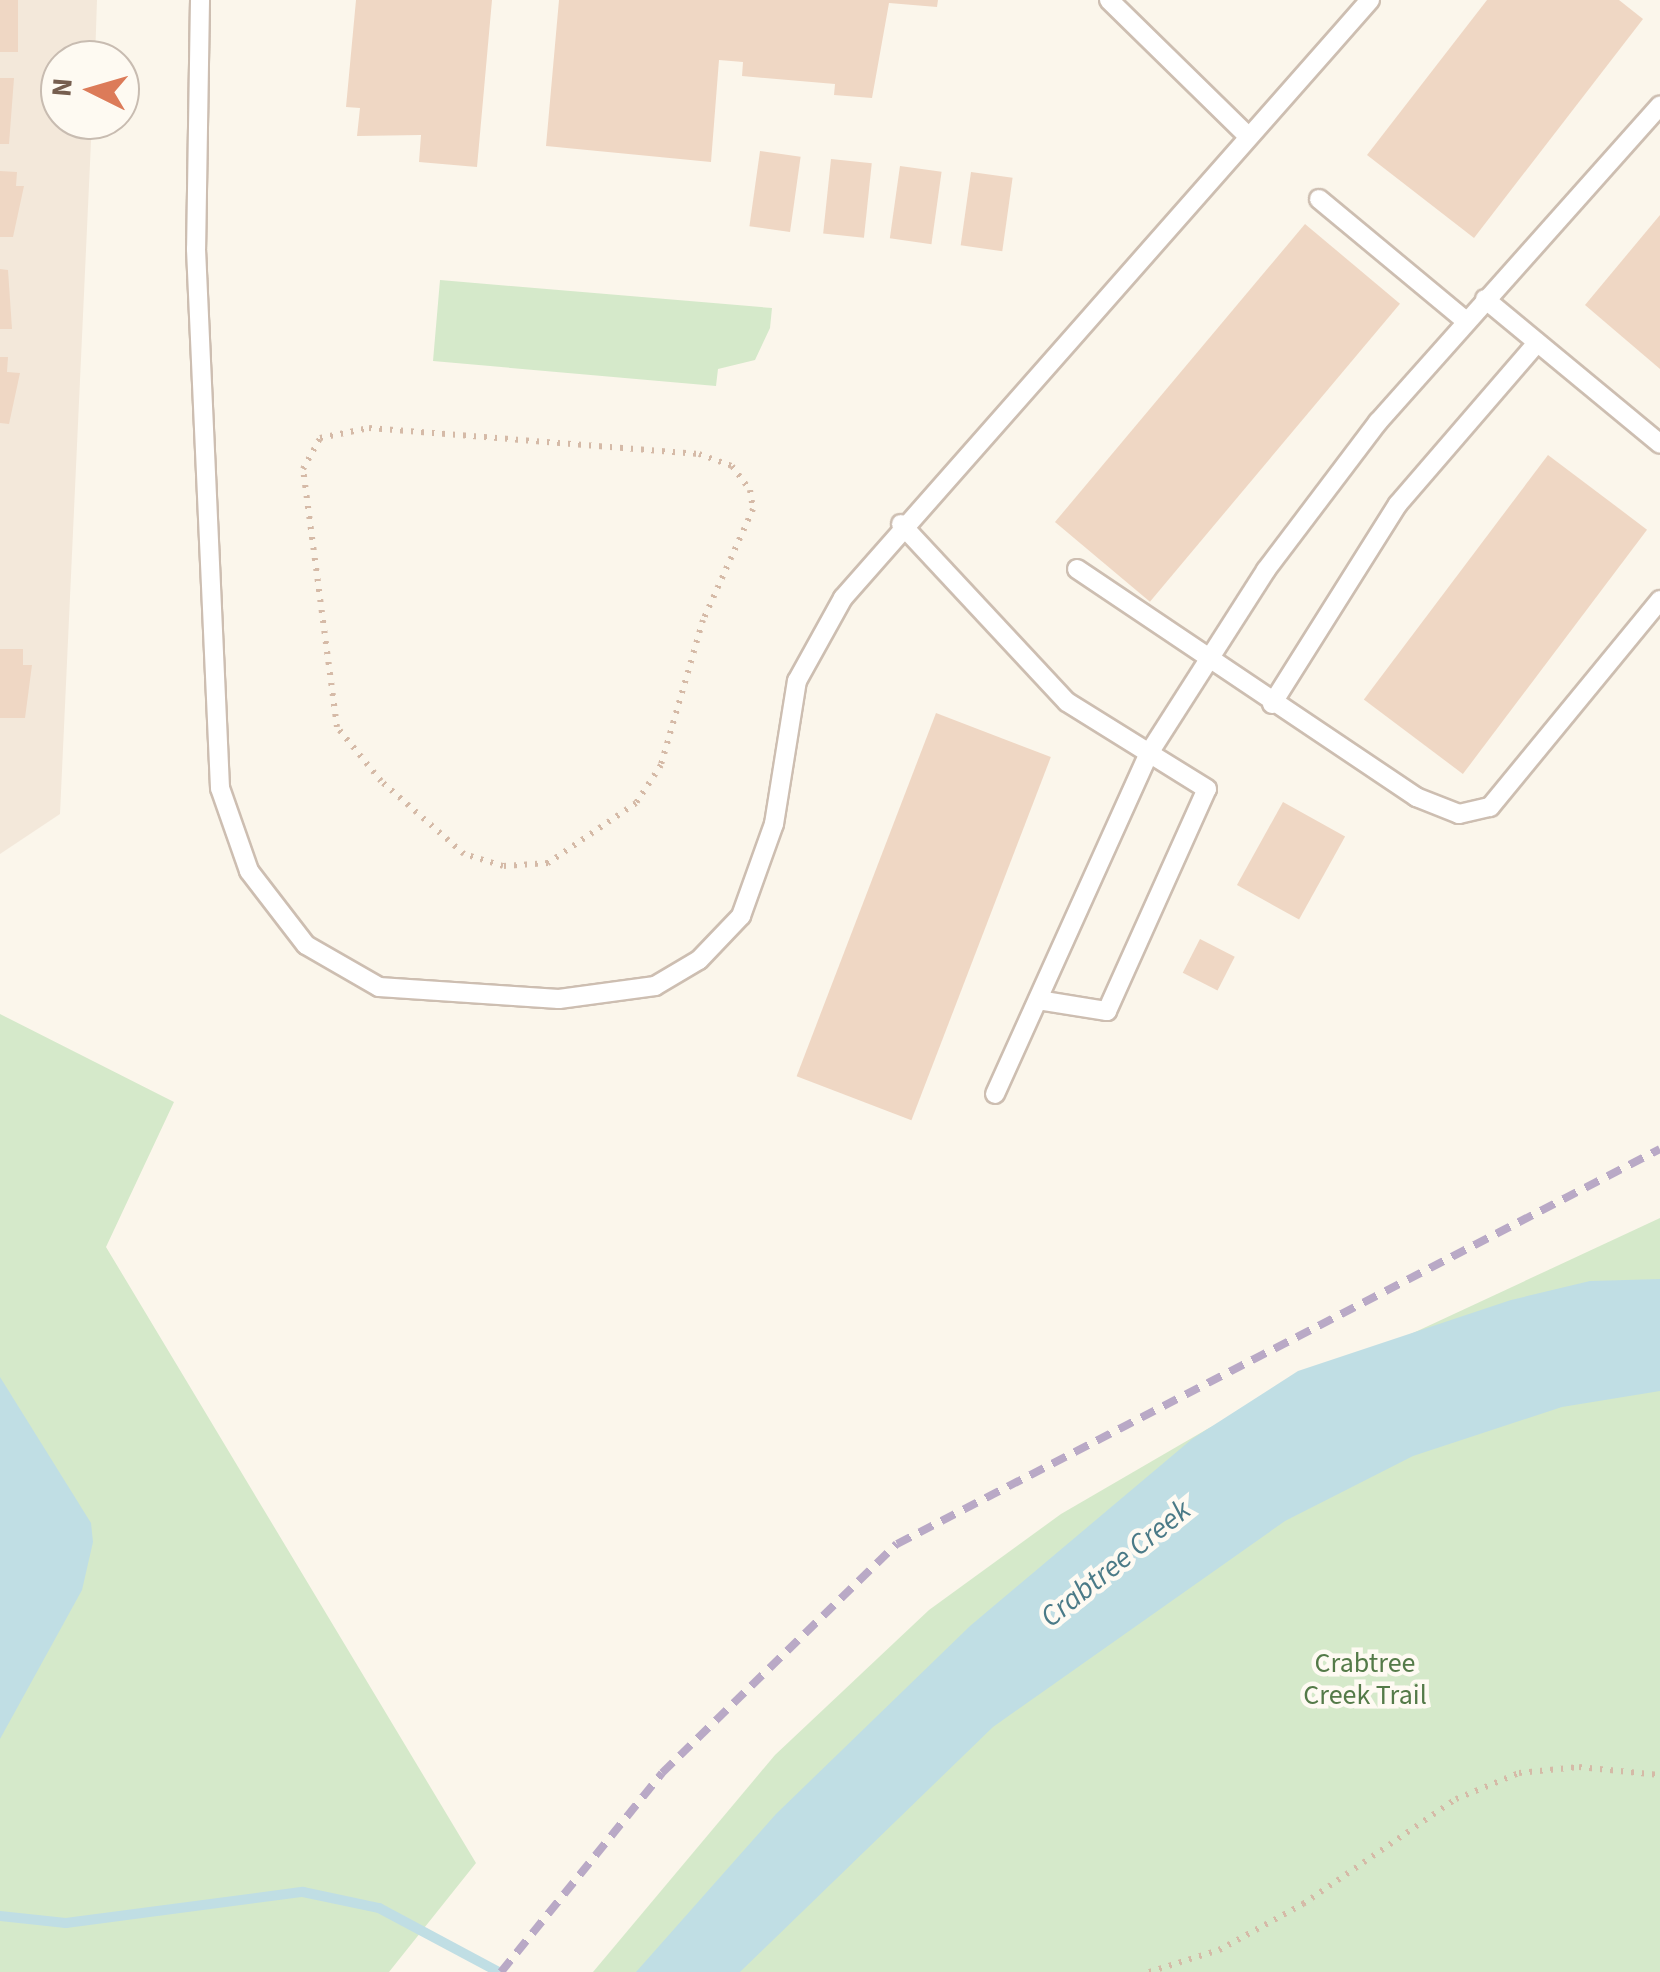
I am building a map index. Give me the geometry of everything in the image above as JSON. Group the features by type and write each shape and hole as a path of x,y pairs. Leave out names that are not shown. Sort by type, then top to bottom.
{"lane":[{"path":"200,0 196,248 220,788 248,870 306,945 379,986 460,997 560,1000 655,986 700,960 741,916 774,824 797,681 843,598 901,524 1370,0"},
{"path":"1108,0 1248,136"},
{"path":"995,1094 1149,753 1207,662 1333,481 1466,320 1660,105"},
{"path":"1318,199 1466,320"},
{"path":"1485,299 1660,444"},
{"path":"1272,704 1398,504 1538,342"},
{"path":"901,524 1067,702 1207,789 1107,1011 1038,1000"},
{"path":"1077,569 1207,662 1416,798 1459,814 1490,807 1660,600"}],"path":[{"path":"369,428 698,454 732,466 750,490 753,509 704,620 662,765 594,840 548,863 503,866 464,854 380,781 336,728 306,523 303,469 320,438 369,428"},
{"path":"1149,1972 1252,1932 1456,1799 1520,1774 1660,1775"}],"shaded area":[{"path":"0,0 97,0 96,40 40,40 40,140 91,140 60,814 0,854"}],"green space":[{"path":"440,280 772,308 770,328 755,360 718,369 716,386 433,361"},
{"path":"0,1014 174,1102 106,1247 476,1863 389,1972 0,1972"},
{"name":"Crabtree Creek Trail","path":"1660,1218 1660,1972 593,1972 775,1755 929,1610 1061,1514 1209,1428"}],"water":[{"name":"Crabtree Creek","path":"1660,1279 1660,1391 1562,1407 1413,1456 1285,1521 993,1727 740,1972 636,1972 776,1814 970,1626 1192,1439 1298,1371 1511,1300 1590,1281"},
{"path":"0,1377 91,1523 93,1542 82,1590 0,1739"}],"building":[{"path":"0,0 18,0 18,52 0,52"},
{"path":"356,0 492,0 477,167 419,162 421,135 357,136 360,108 346,107"},
{"path":"559,0 938,0 937,7 889,3 872,98 834,95 835,84 742,76 743,62 719,60 711,162 546,146"},
{"path":"1487,0 1619,0 1643,19 1474,238 1367,155"},
{"path":"0,78 14,78 9,144 0,144"},
{"path":"760,151 801,157 790,232 749,226"},
{"path":"831,159 872,163 864,238 823,234"},
{"path":"900,166 942,172 931,244 890,238"},
{"path":"0,171 17,172 16,186 24,186 13,237 0,237"},
{"path":"971,172 1013,178 1002,251 961,245"},
{"path":"1660,215 1660,369 1585,305"},
{"path":"1305,224 1400,304 1150,602 1055,522"},
{"path":"0,269 8,270 12,329 0,329"},
{"path":"0,357 8,357 7,372 20,373 9,424 0,423"},
{"path":"1548,455 1647,530 1463,774 1364,699"},
{"path":"0,649 23,649 23,665 32,665 25,718 0,718"},
{"path":"936,713 1051,757 911,1120 797,1076"},
{"path":"1283,802 1345,836 1299,920 1237,885"},
{"path":"1200,939 1235,957 1217,991 1183,973"}],"waterway":[{"path":"0,1916 66,1923 303,1892 379,1908 499,1972"}],"railway":[{"path":"501,1972 662,1773 897,1544 1660,1149"}]}
